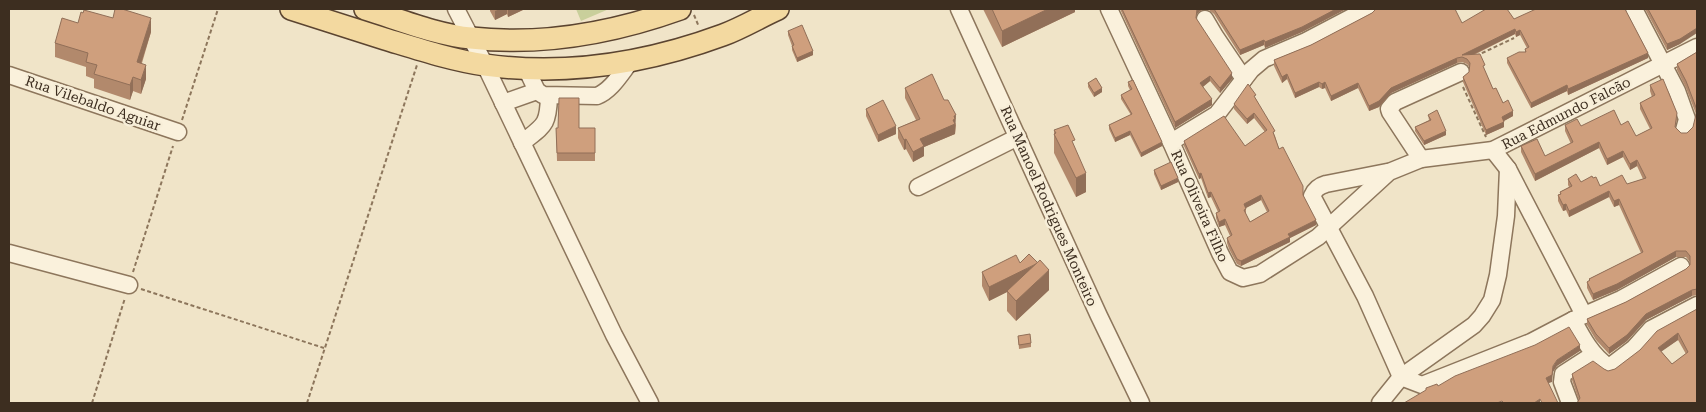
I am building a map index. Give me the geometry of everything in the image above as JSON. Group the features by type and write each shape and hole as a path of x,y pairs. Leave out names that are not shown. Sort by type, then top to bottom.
{"main road":[{"path":"292,9 421,51 484,65 526,68 567,68 631,61 684,48 724,34 778,9"},
{"path":"365,9 426,28 470,38 517,40 563,38 608,31 650,20 680,9"},
{"path":"421,51 426,28"}],"street":[{"path":"456,9 614,335 650,403"},
{"name":"Rua Manoel Rodrigues Monteiro","path":"959,9 1099,316 1141,403"},
{"name":"Rua Oliveira Filho","path":"1109,9 1230,272 1243,278 1260,274 1318,237 1353,204"},
{"name":"Rua Oliveira Filho","path":"1171,142 1217,114 1244,79 1264,59 1306,41 1367,9"},
{"path":"1634,9 1684,109 1686,119 1684,130"},
{"path":"1205,19 1244,79"},
{"name":"Rua Edmundo Falcão","path":"1353,204 1389,172 1421,159 1493,150 1697,47"},
{"path":"503,103 543,94 597,96 610,88 631,61"},
{"path":"522,143 546,121 549,114 543,94 526,68"},
{"path":"1421,159 1389,109 1395,102 1460,72"},
{"name":"Rua Vilebaldo Aguiar","path":"9,75 178,132"},
{"path":"918,186 1018,137"},
{"path":"1493,150 1508,169 1578,317 1586,343 1594,354 1609,367 1634,348 1651,329 1697,305"},
{"path":"1380,403 1402,377 1474,325 1492,300 1504,235 1508,169"},
{"path":"1389,172 1319,186 1312,196 1329,227 1336,245 1365,296 1402,377 1422,385 1530,342 1578,317 1621,300 1681,266"},
{"path":"9,252 129,285"},
{"path":"1570,403 1562,382 1563,374 1594,354"}],"path":[{"path":"92,403 218,9"},
{"path":"1474,56 1514,38"},
{"path":"307,403 421,51"},
{"path":"129,285 325,348"}],"green space":[{"path":"576,9 609,9 581,21"}],"building":[{"path":"115,9 122,9 151,18 137,62 146,65 141,80 133,77 130,85 94,74 97,65 86,62 88,53 55,43 62,18 78,23 81,12 83,13 84,10 113,18"},
{"path":"992,9 1048,9 1002,31"},
{"path":"1122,9 1197,9 1196,18 1232,73 1220,88 1210,76 1200,83 1212,99 1175,122"},
{"path":"1214,9 1336,9 1302,27 1240,50"},
{"path":"1376,9 1455,9 1462,23 1486,9 1507,9 1514,19 1536,9 1625,9 1648,53 1568,89 1567,85 1531,103 1507,58 1519,52 1526,52 1525,49 1529,47 1520,30 1516,32 1515,29 1462,55 1480,54 1493,89 1496,88 1503,103 1508,100 1513,111 1502,117 1504,122 1486,130 1463,77 1469,72 1470,63 1462,57 1391,88 1379,101 1369,106 1358,83 1331,96 1325,82 1322,84 1319,82 1295,93 1287,74 1282,77 1274,60 1311,45 1372,13"},
{"path":"1648,9 1697,9 1697,28 1680,39 1667,44"},
{"path":"802,25 813,51 797,58 788,31"},
{"path":"1697,52 1697,110 1677,64"},
{"path":"932,74 944,100 948,100 956,115 953,120 955,124 920,139 924,146 913,152 898,128 920,119 905,88"},
{"path":"1096,78 1102,88 1094,93 1088,83"},
{"path":"1663,79 1677,113 1675,127 1681,133 1687,133 1693,127 1697,110 1697,289 1646,314 1627,335 1609,348 1596,334 1587,319 1626,302 1686,269 1690,265 1690,256 1686,251 1676,251 1617,284 1593,294 1587,282 1589,279 1643,252 1619,199 1614,201 1609,191 1569,211 1566,204 1563,205 1558,195 1572,186 1568,179 1576,174 1581,182 1592,176 1593,178 1596,177 1600,186 1622,175 1627,184 1646,178 1637,160 1630,164 1623,151 1607,159 1599,142 1535,174 1521,146 1537,139 1545,156 1573,142 1565,125 1577,119 1581,126 1614,110 1621,125 1628,121 1636,136 1652,128 1640,103 1655,95 1650,85"},
{"path":"1133,80 1162,142 1141,153 1130,131 1115,138 1109,125 1132,114 1121,95 1132,89 1128,82"},
{"path":"1248,84 1275,131 1273,132 1279,149 1283,147 1303,186 1303,195 1316,220 1288,234 1290,237 1241,261 1237,259 1227,238 1232,235 1225,219 1219,222 1216,213 1220,211 1211,192 1208,193 1201,173 1199,174 1184,141 1224,116 1245,146 1267,130 1254,113 1247,119 1234,104","holes":["1261,195 1269,211 1250,222 1244,210 1246,209 1244,204"]},
{"path":"559,98 579,98 579,128 595,128 595,153 557,153 556,128 558,128"},
{"path":"883,100 896,126 878,135 866,109"},
{"path":"1437,110 1446,131 1424,141 1415,127 1431,120 1428,115"},
{"path":"1068,125 1075,140 1072,141 1086,173 1076,178 1054,134 1056,133 1054,130"},
{"path":"1171,162 1178,178 1161,186 1154,170"},
{"path":"1029,254 1038,263 989,287 982,272 1016,255 1020,263"},
{"path":"1040,260 1049,270 1016,301 1007,291"},
{"path":"1697,309 1697,403 1577,403 1580,398 1572,374 1593,361 1608,371 1615,369 1640,350 1657,331","holes":["1678,333 1688,352 1672,364 1658,348"]},
{"path":"1569,327 1580,345 1557,360 1553,366 1552,375 1546,378 1558,403 1542,403 1540,399 1534,403 1504,403 1502,401 1497,403 1404,403 1426,390 1426,388 1437,384 1438,386 1455,376 1535,345"},
{"path":"1030,334 1031,343 1019,345 1018,336"}]}
